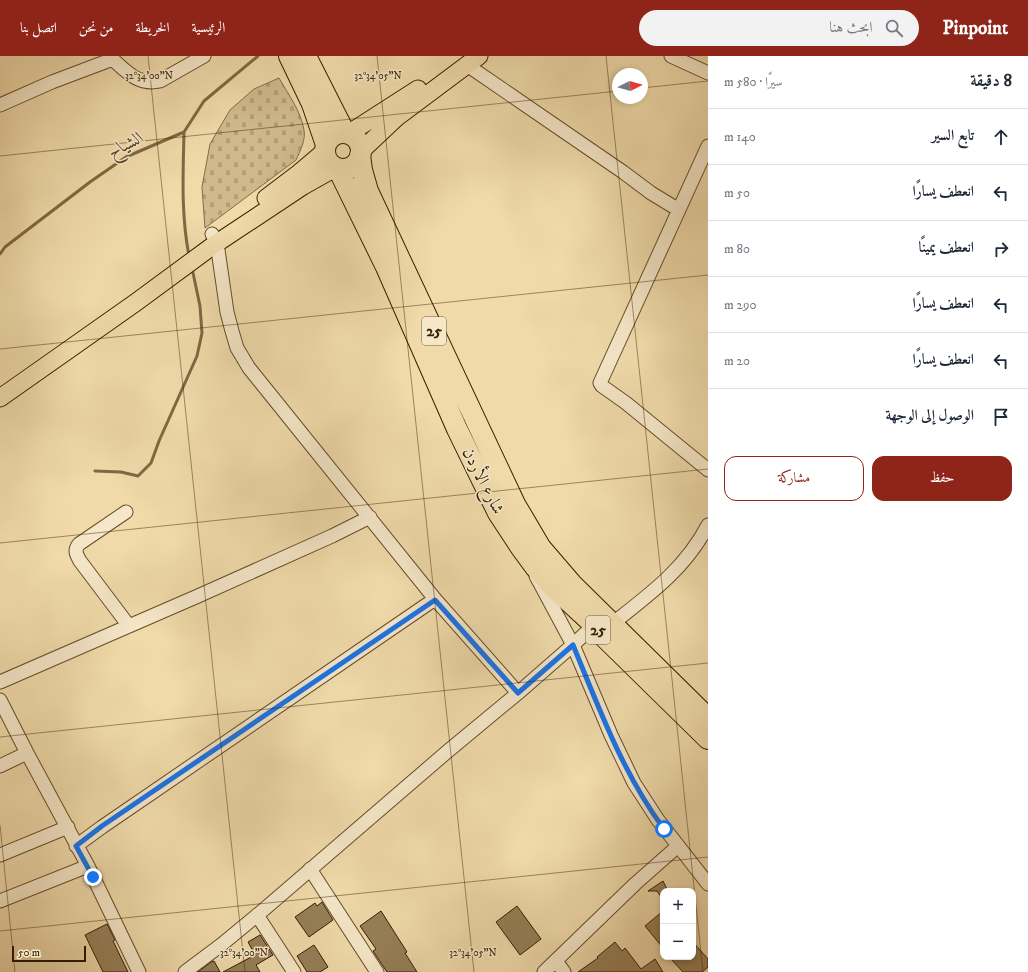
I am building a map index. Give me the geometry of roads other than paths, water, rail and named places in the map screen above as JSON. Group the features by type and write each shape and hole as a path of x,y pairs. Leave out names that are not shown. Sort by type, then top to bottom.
{"highway":[{"name":"25","path":"296,59 347,133 356,138 360,146 361,153"},
{"name":"25","path":"296,59 312,104 325,148 327,161 336,168"},
{"path":"325,148 328,140 336,134 347,133"},
{"path":"336,168 349,168 358,161 361,153"},
{"name":"شارع الأردن","path":"361,153 362,170 368,191 507,508 521,548 556,590 603,624 708,718"},
{"name":"شارع الأردن","path":"336,168 386,267 457,429 507,508 534,537 549,558 572,584 603,624 602,635 708,739"}],"main road":[{"path":"347,133 412,92 470,59"},
{"path":"361,153 396,118 470,59"},
{"path":"0,386 112,306 178,264 212,240 299,173 325,148"},
{"path":"212,240 336,168"},
{"path":"0,398 135,303 178,264"}],"street":[{"path":"0,104 111,57 135,78 144,82 153,83 160,81 204,56"},
{"path":"671,56 708,73"},
{"path":"470,59 651,193 679,210"},
{"path":"708,146 600,383 708,470"},
{"path":"212,240 227,312 237,348 249,368 370,517 435,600 518,693"},
{"path":"126,512 79,544 75,549 80,561 129,626"},
{"path":"0,682 325,540 370,517"},
{"path":"185,972 220,946 257,915 573,645 673,574 692,553 708,525"},
{"path":"521,548 573,645 611,735 634,783 658,820 708,884"},
{"path":"76,846 102,826 435,600"},
{"path":"0,700 27,753 68,827 76,846 88,866 138,972"},
{"path":"0,766 27,753"},
{"path":"0,855 68,827"},
{"path":"544,972 635,884 678,846"},
{"path":"0,901 88,866"},
{"path":"310,869 377,972"},
{"path":"257,915 294,972"},
{"path":"556,961 564,972"}],"waterway":[{"name":"الشياح","path":"0,254 5,247 90,182 126,157 184,132 204,101 258,56"},
{"path":"184,132 184,210 186,241 189,256"},
{"path":"95,471 121,472 138,476 151,463 159,441 197,356 202,333 200,306 192,268"}]}
